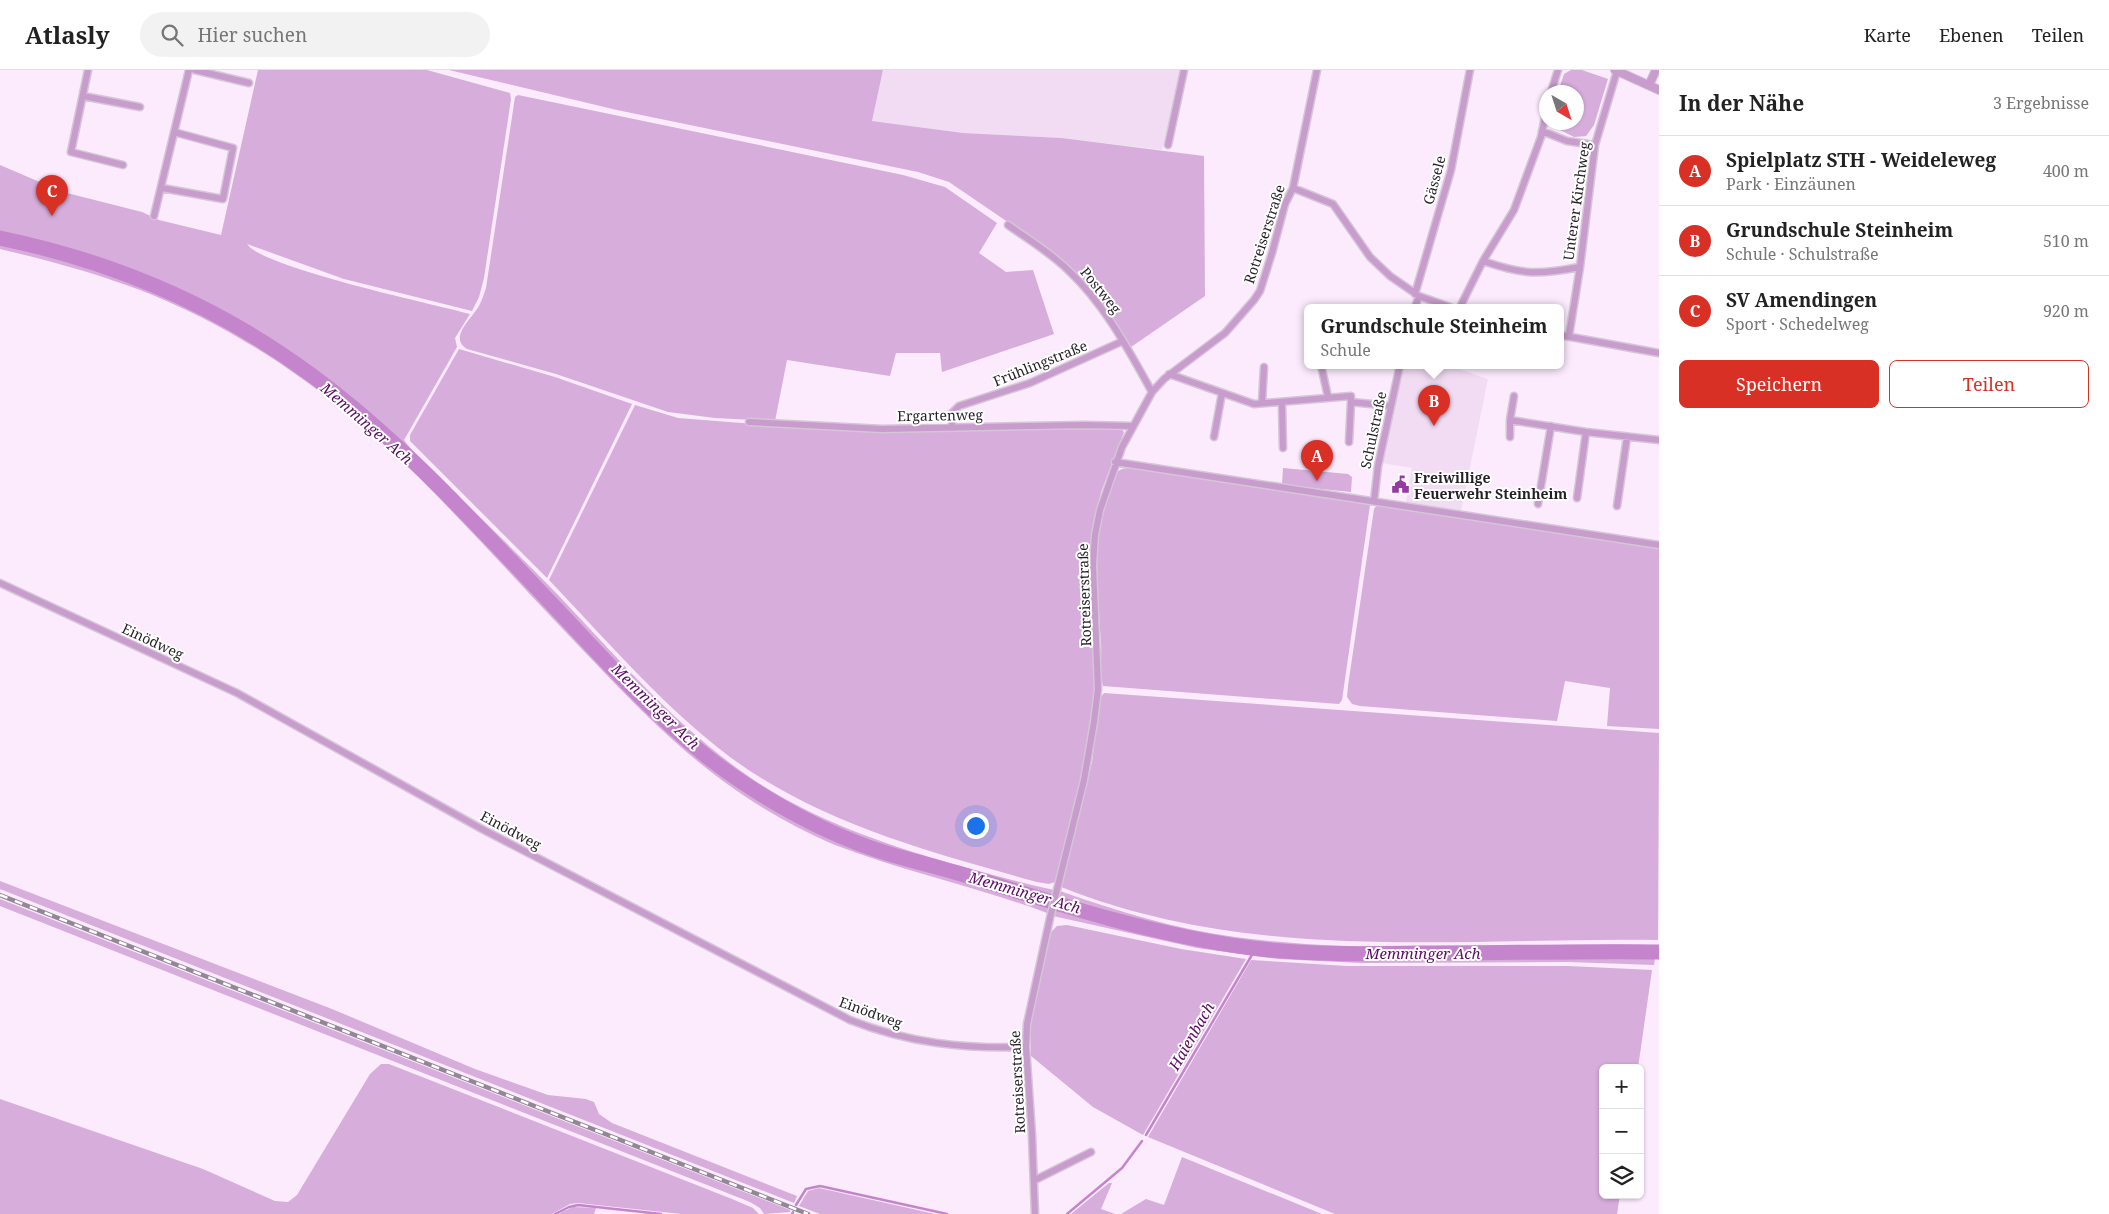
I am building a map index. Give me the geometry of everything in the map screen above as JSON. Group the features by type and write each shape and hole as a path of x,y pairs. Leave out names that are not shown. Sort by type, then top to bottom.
{"street":[{"path":"88,70 71,152 123,165"},
{"path":"154,216 189,70"},
{"path":"196,70 249,83"},
{"path":"1168,145 1184,70"},
{"name":"Rotreiserstraße","path":"1035,1214 1035,1180 1026,1047 1029,1013 1051,912 1084,780 1094,722 1098,681 1094,547 1100,510 1115,462 1132,426 1152,392 1170,374 1225,333 1260,291 1285,204 1293,188 1317,70"},
{"name":"Gässele","path":"1417,295 1451,170 1470,70"},
{"path":"1553,85 1558,70"},
{"path":"1616,70 1659,90"},
{"name":"Unterer Kirchweg","path":"1569,336 1580,267 1595,145 1616,70"},
{"path":"1649,85 1656,70"},
{"path":"83,96 140,107"},
{"path":"1462,304 1483,261 1514,210 1542,131 1567,141 1595,145"},
{"path":"162,188 222,199 233,148 174,132"},
{"path":"1293,188 1333,204 1370,257 1390,276 1417,295 1442,304"},
{"name":"Postweg","path":"1008,225 1070,271 1102,310 1123,341 1152,392"},
{"path":"1483,261 1509,270 1543,274 1580,267"},
{"path":"1416,304 1417,295"},
{"path":"1564,335 1659,353"},
{"name":"Frühlingstraße","path":"952,427 952,414 959,406 1030,383 1123,341"},
{"path":"1262,404 1264,367"},
{"path":"1322,369 1328,397"},
{"name":"Schulstraße","path":"1374,501 1373,494 1399,369"},
{"path":"1170,374 1254,404 1351,396 1349,442"},
{"path":"1214,437 1222,393"},
{"path":"1510,438 1510,420 1514,396"},
{"path":"1350,402 1390,406"},
{"path":"1282,403 1283,448"},
{"path":"1510,420 1586,432 1659,440"},
{"name":"Ergartenweg","path":"749,422 867,428 1084,424 1132,426"},
{"path":"1538,504 1551,426"},
{"path":"1576,498 1586,432"},
{"path":"1617,506 1627,437"},
{"path":"1115,462 1659,545"},
{"name":"Einödweg","path":"0,584 237,693 480,828 850,1020 902,1037 948,1045 975,1048 1026,1047"},
{"path":"1035,1180 1091,1152"}],"shaded area":[{"path":"258,70 427,70 510,93 511,99 484,278 479,297 472,311 344,279 247,244 260,253 283,264 387,294 470,314 455,338 457,347 404,440 411,449 541,577 668,710 741,771 794,804 850,830 938,860 1054,890 1047,913 995,895 861,855 794,826 755,803 712,773 645,714 409,468 375,436 302,378 223,329 182,308 140,290 53,262 0,249 0,165 63,192 142,212 159,220 221,235"},
{"path":"449,70 883,70 872,121 963,133 1062,138 1204,156 1205,296 1131,347 1088,287 1021,231 949,182 918,172 617,110"},
{"path":"883,70 1180,70 1162,150 1062,138 963,133 872,121"},
{"path":"1571,70 1582,70 1608,79 1594,125 1586,136 1574,137 1560,130 1584,130 1584,85 1560,85 1564,74"},
{"path":"518,95 903,175 945,187 997,223 979,253 1006,272 1033,270 1054,334 942,372 940,353 896,353 890,376 787,360 775,421 715,418 668,412 556,374 467,349 460,339 461,334 463,328 479,306 486,288 515,97"},
{"path":"459,349 555,377 632,404 547,578 410,441 410,435"},
{"path":"1403,369 1459,369 1488,379 1461,511 1406,503 1412,468 1382,463"},
{"path":"635,405 678,418 779,426 1081,427 1120,428 1124,432 1101,492 1093,526 1090,561 1094,641 1094,695 1081,778 1055,882 1049,884 1037,882 917,847 839,818 801,801 765,780 730,757 705,737 659,695 549,580"},
{"path":"1129,468 1370,505 1342,700 1339,704 1103,686 1097,586 1100,529 1103,510 1113,478 1120,470"},
{"path":"1283,468 1348,474 1352,477 1351,492 1282,485"},
{"path":"1377,505 1659,548 1659,729 1607,726 1610,688 1565,681 1557,721 1352,704 1347,697 1348,686 1374,509"},
{"path":"1104,693 1659,733 1658,940 1431,942 1281,937 1207,927 1134,911 1061,887 1092,762 1100,698"},
{"path":"0,881 332,1009 475,1069 548,1095 586,1099 594,1102 599,1114 612,1123 797,1196 794,1203 0,889"},
{"path":"1060,891 1168,924 1213,934 1287,943 1393,947 1657,945 1654,965 1569,962 1361,963 1278,959 1197,948 1053,916"},
{"path":"0,899 775,1204 790,1210 790,1212 764,1214 760,1208 750,1202 0,906"},
{"path":"1067,925 1181,949 1246,959 1143,1135 1093,1107 1031,1056 1030,1023 1051,932 1057,926"},
{"path":"1251,960 1347,966 1568,966 1652,970 1639,1064 1599,1064 1599,1199 1619,1199 1617,1214 1335,1214 1148,1137"},
{"path":"381,1064 389,1064 732,1199 753,1208 759,1214 681,1214 578,1203 570,1204 552,1214 0,1214 0,1099 203,1169 275,1201 288,1202 297,1195 370,1074"},
{"path":"1182,1157 1322,1214 1121,1214 1146,1199 1164,1205"},
{"path":"1109,1183 1112,1183 1101,1209 1115,1214 1071,1214"},
{"path":"819,1188 935,1214 820,1214 799,1206 808,1191"},
{"path":"573,1207 596,1208 594,1214 558,1214"}],"waterway":[{"name":"Memminger Ach","path":"0,238 82,259 162,289 238,327 310,374 343,399 435,482 665,721 715,763 759,793 812,823 848,839 886,853 1038,898 1145,928 1216,943 1295,952 1337,954 1659,952"},
{"name":"Haienbach","path":"1146,1135 1256,948"},
{"name":"Haienbach","path":"1067,1214 1122,1168 1142,1141"},
{"name":"Haienbach","path":"796,1205 806,1189 820,1186 947,1214"},
{"name":"Haienbach","path":"555,1214 578,1205 661,1214"}],"railway":[{"path":"0,895 808,1214"}],"place":[{"name":"SV Amendingen","path":"52,216"},
{"name":"Grundschule Steinheim","path":"1434,426"},
{"name":"Spielplatz STH - Weideleweg","path":"1317,481"},
{"name":"Freiwillige Feuerwehr Steinheim","path":"1400,485"}]}
